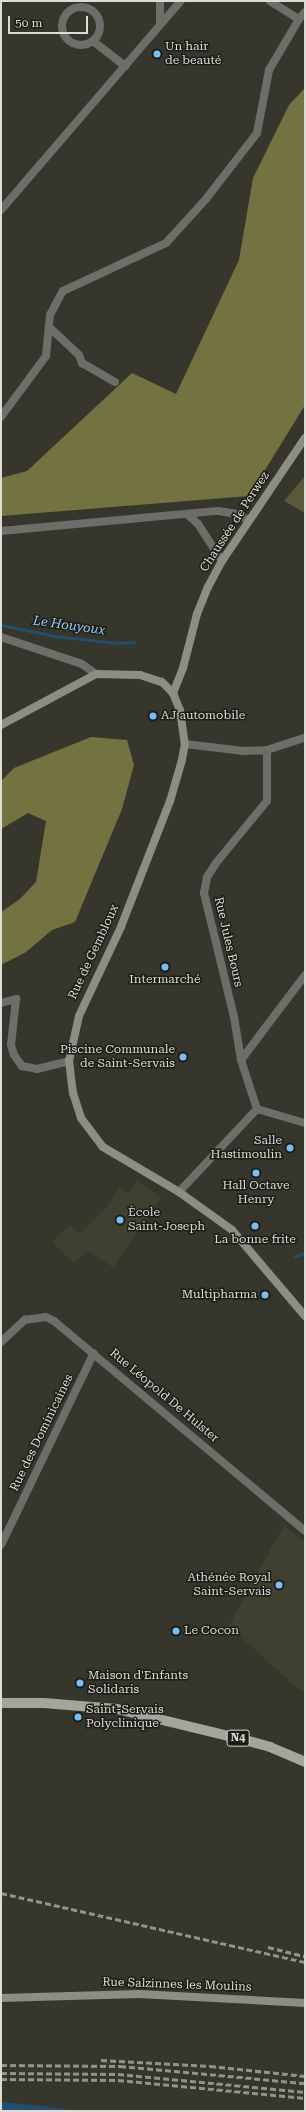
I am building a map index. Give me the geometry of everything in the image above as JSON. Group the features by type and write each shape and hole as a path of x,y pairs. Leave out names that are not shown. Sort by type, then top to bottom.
{"main road":[{"name":"Chaussée de Perwez","path":"173,693 183,668 197,614 222,561 305,438"},
{"name":"Rue de Gembloux","path":"1,724 96,674 140,675 162,682 173,693 180,710 185,744 170,801 121,927 79,1016 69,1062 73,1093 81,1118 96,1140 103,1147 179,1192 232,1230 305,1316"},
{"name":"N4","path":"1,1704 44,1703 118,1709 248,1741 305,1762"},
{"name":"Rue Salzinnes les Moulins","path":"1,1998 139,1994 305,2003"}],"street":[{"path":"160,1 160,23"},
{"path":"175,1 180,1"},
{"path":"1,210 180,1"},
{"path":"270,1 298,19"},
{"path":"81,4 93,12 98,18 98,34 93,41 77,45 64,34 64,18 69,11 81,4"},
{"path":"1,417 46,356 52,310 63,290 166,242 206,199 257,134 269,70 298,19 305,12"},
{"path":"93,41 125,66"},
{"path":"49,327 80,355 82,363 114,382"},
{"path":"1,531 218,511 236,514 249,520"},
{"path":"187,514 198,524 222,561"},
{"path":"1,637 82,664 96,674"},
{"path":"185,744 244,751 266,750 305,738"},
{"name":"Rue Jules Bours","path":"257,1109 241,1060 234,1017 214,943 204,893 207,877 267,801 266,750"},
{"path":"241,1060 305,975"},
{"path":"1,1003 16,999 11,1045 14,1055 22,1066 37,1069 69,1062"},
{"path":"179,1192 257,1109 305,1123"},
{"name":"Rue Léopold De Hulster","path":"1,1342 25,1320 46,1317 94,1353 305,1531"},
{"name":"Rue des Dominicaines","path":"1,1544 94,1353"}],"shaded area":[{"path":"305,88 305,405 249,496 1,516 1,478 27,471 132,373 176,394 239,260 253,178 289,105"},
{"path":"305,476 305,513 284,501"},
{"path":"91,737 127,740 134,765 122,809 75,922 52,930 26,952 1,965 1,912 20,899 36,882 46,821 28,813 1,829 1,781 14,768"},
{"name":"Ècole Saint-Joseph","path":"137,1181 162,1197 113,1267 88,1251 74,1263 52,1242 70,1225 79,1234 112,1202 110,1200 120,1187 128,1193"},
{"name":"Athénée Royal Saint-Servais","path":"284,1525 305,1543 305,1691 299,1690 229,1626"}],"water":[{"path":"1,2102 44,2106 75,2111 1,2111"}],"waterway":[{"name":"Le Houyoux","path":"1,625 55,636 117,643 134,642"},
{"name":"Le Houyoux","path":"295,1256 305,1253"}],"railway":[{"path":"1,1893 305,1962"},
{"path":"268,1947 305,1956"},
{"path":"101,2060 210,2066 305,2076"},
{"path":"1,2065 120,2066 305,2083"},
{"path":"1,2073 118,2074 305,2092"},
{"path":"1,2079 118,2080 305,2098"}],"place":[{"name":"Un hair de beauté","path":"157,54"},
{"name":"AJ automobile","path":"153,716"},
{"name":"Intermarché","path":"165,967"},
{"name":"Piscine Communale de Saint-Servais","path":"183,1057"},
{"name":"Salle Hastimoulin","path":"290,1148"},
{"name":"Hall Octave Henry","path":"256,1173"},
{"name":"Ècole Saint-Joseph","path":"120,1220"},
{"name":"La bonne frite","path":"255,1226"},
{"name":"Multipharma","path":"265,1295"},
{"name":"Athénée Royal Saint-Servais","path":"279,1585"},
{"name":"Le Cocon","path":"176,1631"},
{"name":"Maison d'Enfants Solidaris","path":"80,1683"},
{"name":"Saint-Servais Polyclinique","path":"78,1717"}]}
